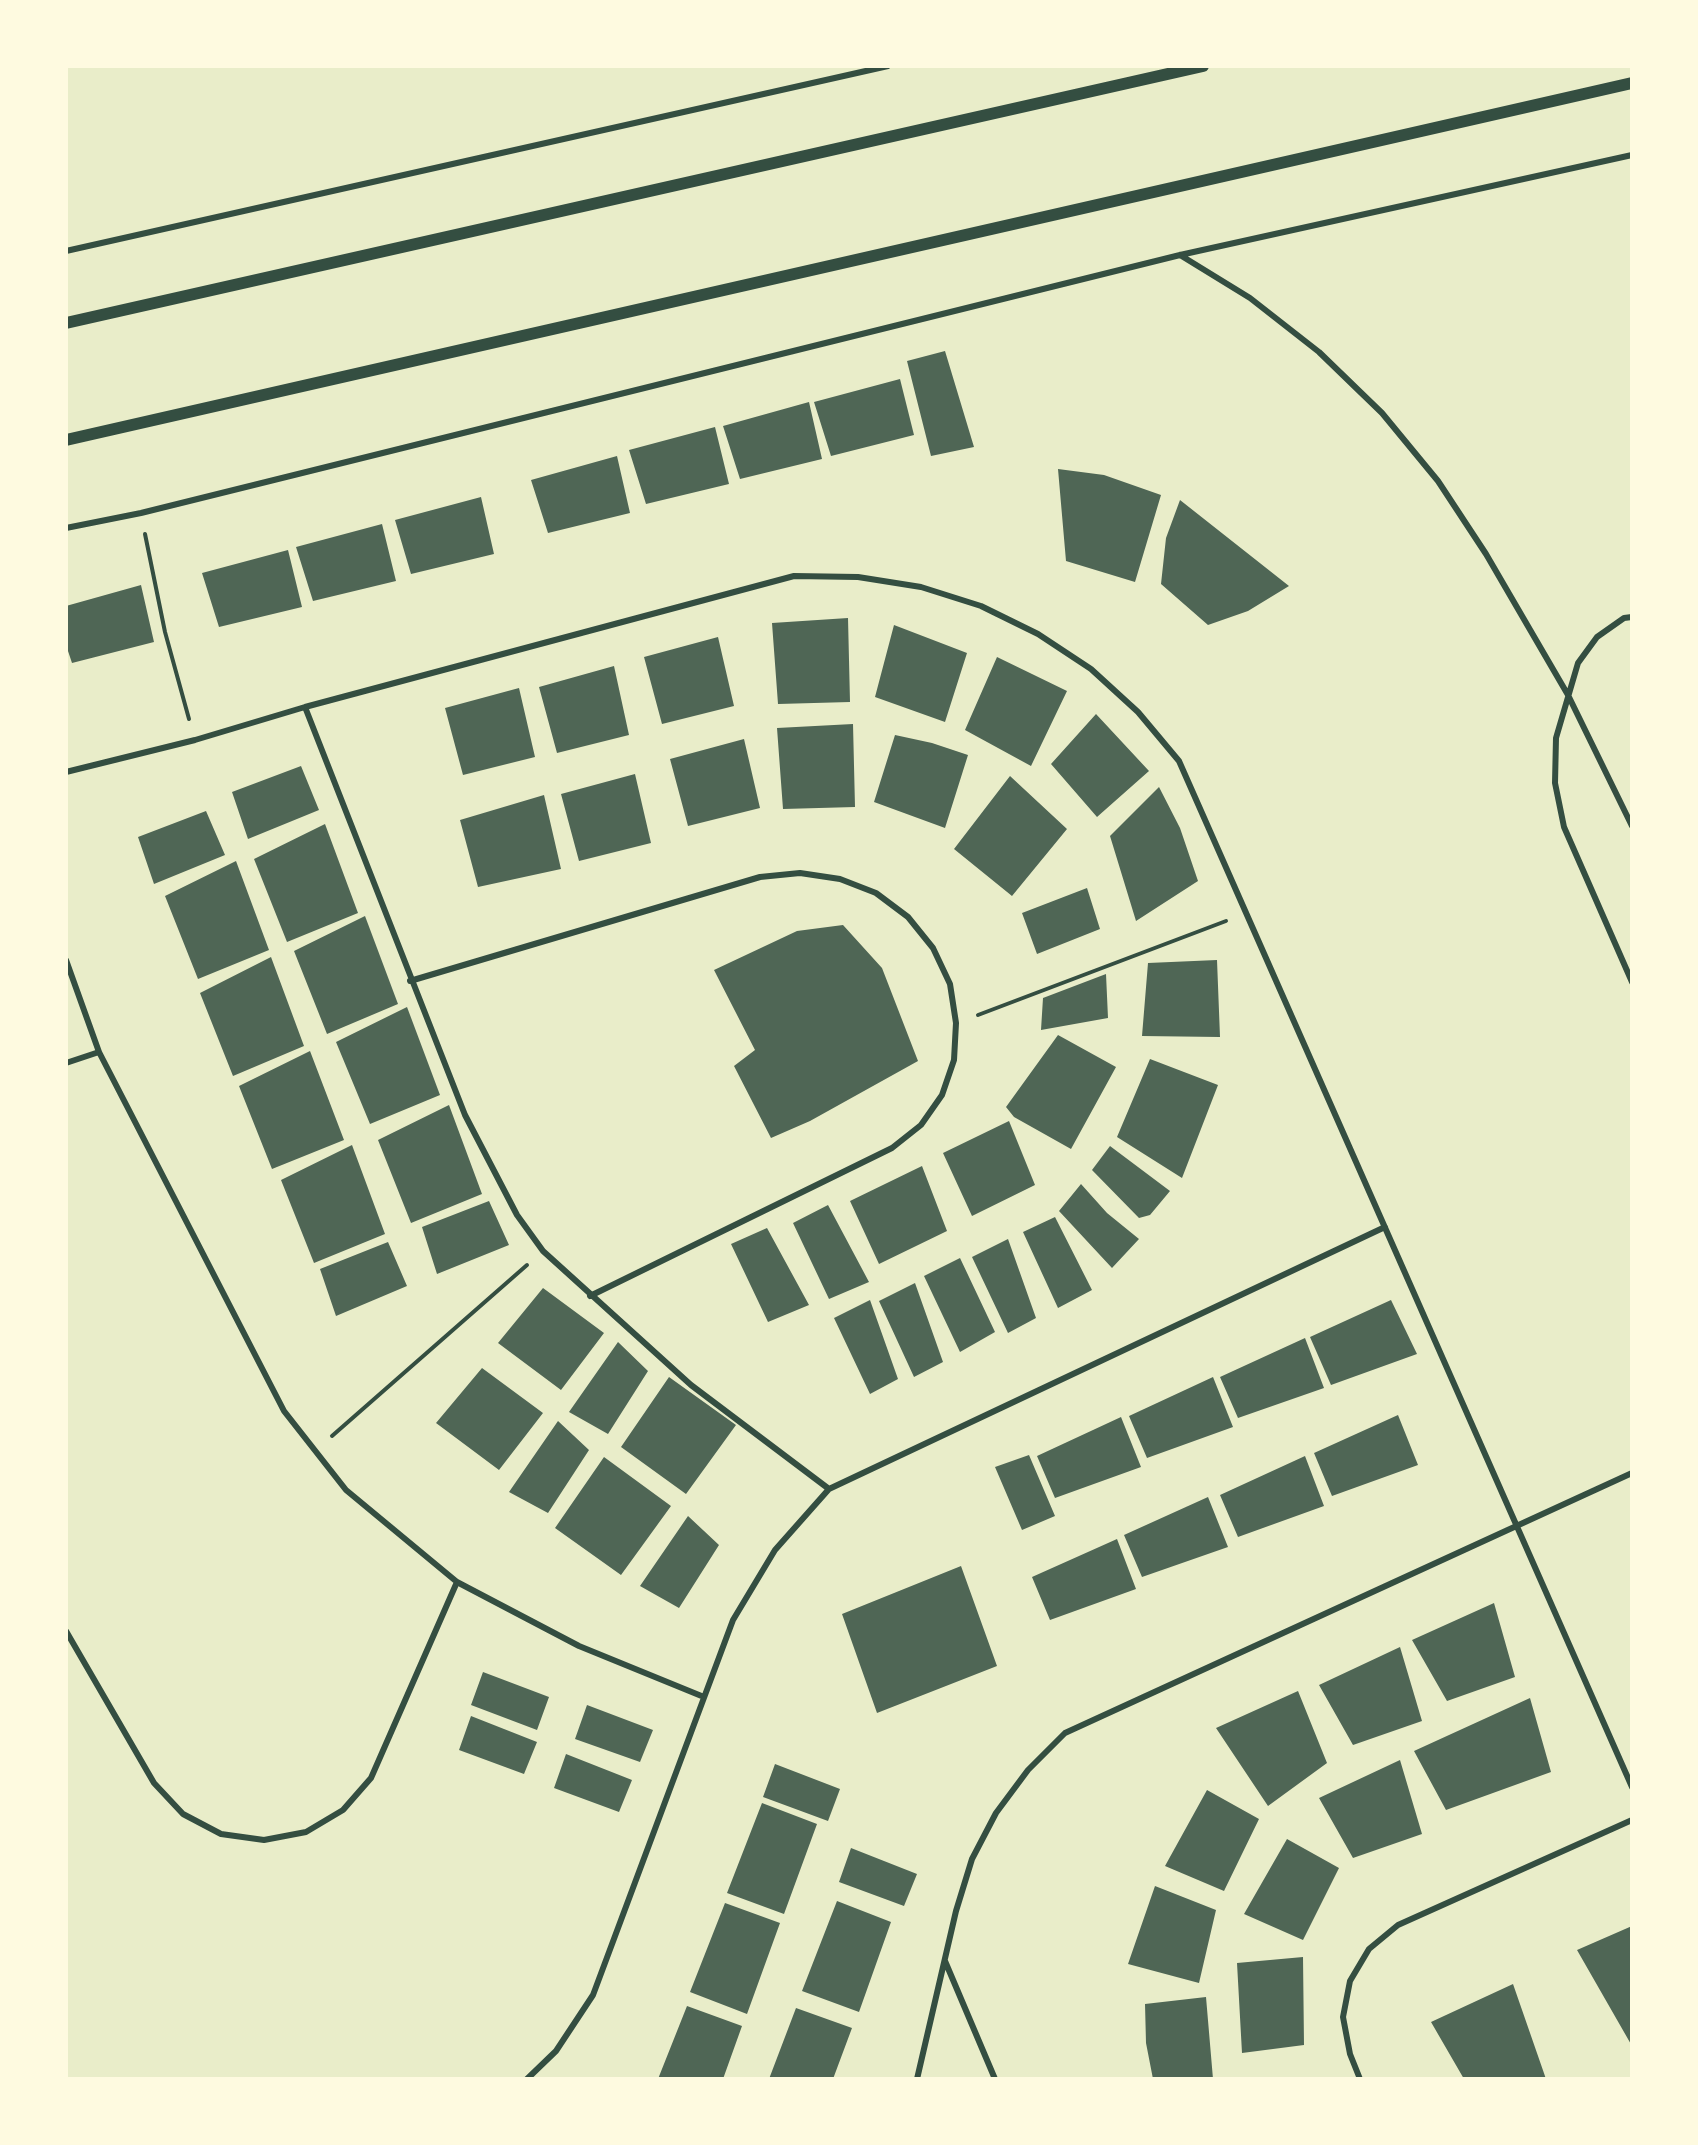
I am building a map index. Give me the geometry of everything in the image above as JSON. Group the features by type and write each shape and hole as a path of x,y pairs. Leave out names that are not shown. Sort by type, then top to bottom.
{"main road":[{"path":"66,323 1203,66"},
{"path":"66,440 1632,83"}],"street":[{"path":"66,251 888,66"},
{"path":"66,528 141,513 1180,255 1632,155"},
{"path":"1180,255 1250,298 1311,345 1382,413 1438,481 1486,554 1568,695 1632,826"},
{"path":"66,772 195,740 305,707 794,576 858,577 921,587 981,606 1038,634 1091,669 1138,712 1179,761 1632,1787"},
{"path":"1632,616 1624,618 1597,637 1578,663 1556,738 1555,783 1564,827 1632,982"},
{"path":"305,707 410,981 465,1115 517,1215 543,1251 590,1296 691,1385 829,1489"},
{"path":"410,981 760,878 800,873 840,879 876,893 908,917 933,948 945,975 956,1023 954,1060 942,1095 921,1125 892,1148 590,1296"},
{"path":"66,960 99,1052 284,1411 346,1490 457,1582 579,1646 704,1696"},
{"path":"66,1064 99,1052"},
{"path":"527,2079 556,2051 593,1995 733,1620 769,1560 829,1489 1385,1227"},
{"path":"917,2079 972,1859 996,1813 1028,1770 1065,1734 1632,1473"},
{"path":"66,1631 153,1783 183,1814 221,1834 264,1840 306,1832 343,1810 371,1778 457,1582"},
{"path":"1360,2079 1350,2054 1343,2017 1350,1981 1369,1949 1398,1925 1632,1820"},
{"path":"945,1960 995,2079"}],"path":[{"path":"141,513 165,632 195,740"},
{"path":"956,1023 1246,914"},
{"path":"315,1451 543,1251"}],"building":[{"path":"945,351 974,447 931,456 907,361"},
{"path":"900,379 914,435 831,456 814,402"},
{"path":"809,402 822,459 740,479 723,426"},
{"path":"715,427 729,484 646,504 629,450"},
{"path":"617,456 630,513 548,533 531,480"},
{"path":"1058,469 1104,475 1161,495 1135,582 1066,561"},
{"path":"481,497 494,554 411,574 395,520"},
{"path":"1180,500 1289,586 1248,611 1208,625 1161,584 1166,538"},
{"path":"382,524 396,581 313,601 296,547"},
{"path":"288,550 302,607 219,627 202,573"},
{"path":"141,585 154,642 72,663 66,645 66,606"},
{"path":"848,618 850,702 778,704 772,623"},
{"path":"894,625 967,653 945,722 875,697"},
{"path":"718,637 734,706 662,724 644,657"},
{"path":"997,657 1067,691 1031,766 965,730"},
{"path":"614,666 629,735 557,753 539,687"},
{"path":"519,688 535,757 463,775 445,708"},
{"path":"1096,714 1149,771 1097,817 1051,764"},
{"path":"853,724 855,807 783,809 777,728"},
{"path":"895,735 932,743 968,755 945,828 874,802"},
{"path":"744,739 760,808 688,826 670,759"},
{"path":"301,766 319,810 248,839 232,792"},
{"path":"635,774 651,843 579,861 561,794"},
{"path":"1010,776 1067,829 1012,896 954,849"},
{"path":"1159,787 1180,828 1198,881 1136,921 1110,836"},
{"path":"544,795 561,869 478,887 460,820"},
{"path":"206,811 225,855 154,884 138,837"},
{"path":"325,824 358,913 287,942 254,859"},
{"path":"236,861 269,950 198,979 165,896"},
{"path":"1087,888 1100,929 1037,954 1022,913"},
{"path":"365,916 398,1004 327,1034 294,951"},
{"path":"843,925 882,968 918,1061 810,1121 771,1138 734,1066 755,1050 714,970 797,931"},
{"path":"271,957 304,1046 233,1076 200,993"},
{"path":"1217,960 1220,1037 1142,1036 1148,963"},
{"path":"1106,974 1108,1018 1041,1030 1043,998"},
{"path":"407,1007 440,1095 370,1124 336,1042"},
{"path":"1058,1035 1116,1067 1071,1149 1014,1117 1006,1107"},
{"path":"310,1051 344,1140 272,1169 239,1086"},
{"path":"1150,1059 1218,1085 1182,1178 1117,1137"},
{"path":"449,1105 482,1194 411,1223 378,1140"},
{"path":"1009,1121 1035,1185 972,1216 943,1153"},
{"path":"352,1145 385,1234 314,1263 281,1180"},
{"path":"1110,1146 1170,1191 1150,1215 1139,1218 1092,1170"},
{"path":"922,1166 947,1231 879,1264 850,1201"},
{"path":"1081,1184 1107,1213 1139,1239 1112,1268 1059,1211"},
{"path":"489,1201 509,1245 437,1274 422,1227"},
{"path":"828,1205 869,1282 829,1299 793,1223"},
{"path":"1055,1217 1092,1290 1058,1308 1023,1232"},
{"path":"767,1228 809,1305 768,1322 731,1244"},
{"path":"1008,1239 1036,1318 1008,1333 972,1257"},
{"path":"388,1242 407,1286 336,1316 320,1269"},
{"path":"960,1258 995,1332 960,1352 924,1276"},
{"path":"915,1283 943,1362 914,1377 879,1301"},
{"path":"543,1288 604,1333 561,1390 498,1343"},
{"path":"870,1300 898,1379 870,1394 834,1318"},
{"path":"1391,1300 1417,1354 1331,1385 1310,1337"},
{"path":"1305,1338 1324,1388 1238,1418 1220,1377"},
{"path":"618,1342 648,1371 608,1434 569,1412"},
{"path":"482,1368 543,1413 499,1470 436,1423"},
{"path":"669,1377 736,1425 686,1494 621,1447"},
{"path":"1213,1377 1233,1427 1147,1458 1129,1416"},
{"path":"1398,1415 1418,1465 1332,1496 1314,1453"},
{"path":"1121,1417 1141,1467 1055,1498 1037,1456"},
{"path":"558,1421 589,1450 548,1513 509,1492"},
{"path":"1029,1455 1055,1516 1022,1530 995,1467"},
{"path":"1305,1456 1324,1506 1238,1537 1220,1495"},
{"path":"604,1457 671,1506 621,1575 555,1528"},
{"path":"1208,1497 1228,1547 1142,1577 1124,1535"},
{"path":"688,1516 719,1545 679,1608 640,1586"},
{"path":"1117,1539 1136,1589 1050,1620 1032,1577"},
{"path":"961,1566 997,1666 877,1713 842,1614"},
{"path":"1494,1603 1515,1677 1447,1701 1412,1640"},
{"path":"1400,1647 1422,1721 1353,1745 1319,1685"},
{"path":"483,1672 549,1697 537,1730 471,1705"},
{"path":"1298,1691 1327,1763 1268,1806 1216,1728"},
{"path":"1530,1698 1551,1772 1446,1810 1414,1751"},
{"path":"587,1705 653,1730 640,1762 575,1739"},
{"path":"471,1716 537,1742 524,1774 459,1750"},
{"path":"566,1754 632,1780 619,1812 554,1788"},
{"path":"1400,1760 1422,1834 1353,1858 1319,1798"},
{"path":"775,1764 840,1789 828,1821 763,1797"},
{"path":"1207,1790 1259,1819 1224,1891 1165,1866"},
{"path":"762,1803 817,1824 784,1914 727,1893"},
{"path":"1287,1839 1339,1868 1303,1940 1244,1914"},
{"path":"851,1848 917,1874 904,1906 839,1882"},
{"path":"1155,1886 1216,1910 1199,1983 1128,1964"},
{"path":"837,1901 891,1922 859,2012 802,1991"},
{"path":"725,1903 780,1923 747,2014 690,1992"},
{"path":"1632,1926 1632,2046 1577,1950"},
{"path":"1303,1957 1304,2045 1242,2053 1237,1963"},
{"path":"1513,1984 1546,2079 1464,2079 1431,2022"},
{"path":"1206,1997 1213,2079 1153,2079 1146,2043 1145,2004"},
{"path":"687,2006 742,2026 723,2079 658,2079"},
{"path":"796,2008 852,2028 833,2079 769,2079"}]}
